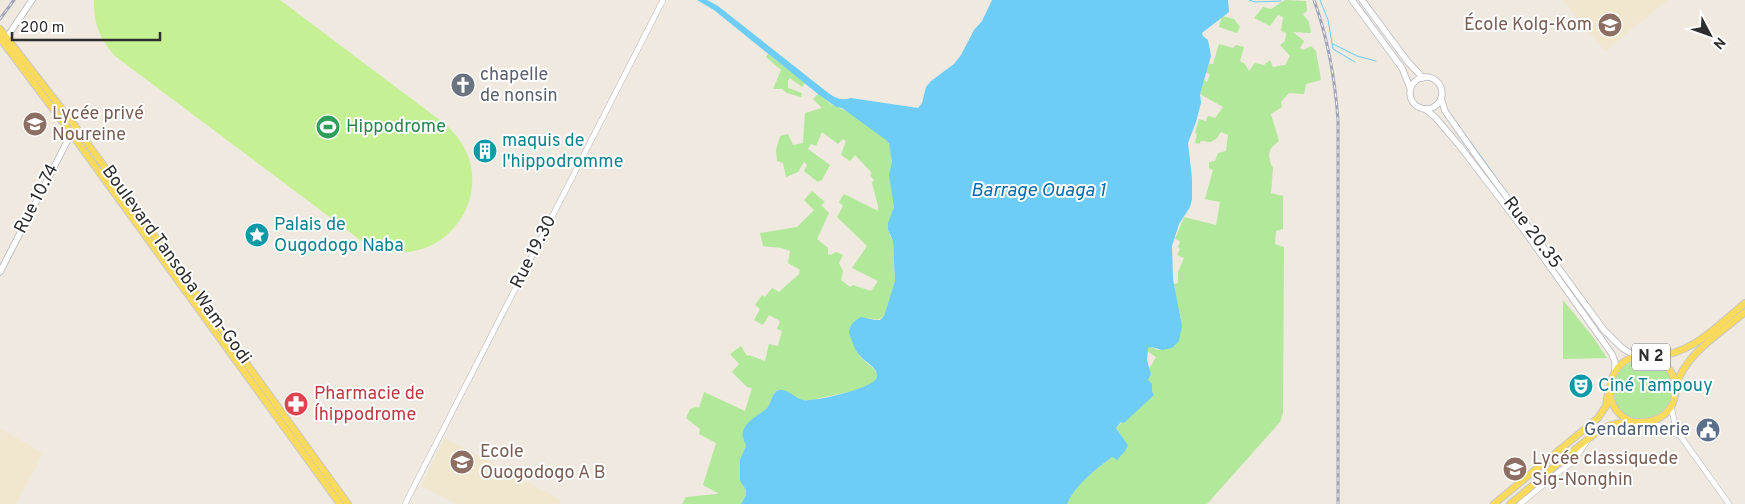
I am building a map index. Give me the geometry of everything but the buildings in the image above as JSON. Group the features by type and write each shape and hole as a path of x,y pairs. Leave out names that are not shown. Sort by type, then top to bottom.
{"main road":[{"path":"4,39 32,0"},
{"path":"1352,0 1402,68 1410,88 1412,102 1425,110 1434,107 1441,98 1442,90 1430,78 1415,81 1410,88"},
{"path":"1362,0 1408,62 1423,78"},
{"name":"Boulevard Tansoba Wam-Godi","path":"0,29 4,39 71,133 340,504"},
{"name":"Boulevard Tansoba Wam-Godi","path":"4,39 75,126 348,504"},
{"name":"Rue 20.35","path":"1441,98 1445,111 1604,330 1622,348 1637,357"},
{"name":"Rue 20.35","path":"1425,110 1435,117 1459,144 1568,292 1612,354 1615,362 1615,371"},
{"name":"Rue 10.74","path":"0,272 75,126"},
{"name":"N 2","path":"1494,504 1598,418 1606,406 1611,379 1615,371 1626,361 1637,357 1671,355 1690,347 1745,303"},
{"name":"N 2","path":"1671,406 1675,399 1676,386 1683,369 1692,356 1745,312"},
{"name":"N 2","path":"1645,356 1664,364 1672,374 1676,386"},
{"path":"1610,388 1611,399 1616,409 1624,417 1634,422"},
{"path":"1510,504 1590,437 1614,423 1646,423 1662,417 1671,406"}],"street":[{"name":"Rue 19.30","path":"405,504 662,0"},
{"path":"1671,406 1676,429 1729,504"},
{"path":"1646,423 1661,426 1681,437"},
{"path":"1520,504 1572,463 1590,437"}],"shaded area":[{"name":"École Kolg-Kom","path":"1563,0 1667,0 1605,51"},
{"path":"0,429 43,453 16,504 0,504"},
{"name":"Ecole Ouogodogo A B","path":"445,438 561,500 559,504 458,504 421,486"}],"green space":[{"name":"Hippodrome","path":"94,0 280,0 445,124 464,148 472,173 470,199 459,221 442,239 419,250 392,252 363,242 115,56 105,44 96,23"},
{"path":"1285,0 1306,1 1307,11 1303,14 1309,22 1311,33 1293,32 1304,41 1300,48 1303,50 1311,46 1316,51 1321,80 1306,84 1304,94 1289,93 1281,102 1282,107 1271,114 1279,141 1271,148 1269,154 1273,168 1271,193 1283,196 1283,229 1276,231 1275,244 1284,247 1283,413 1280,422 1207,504 1067,504 1075,490 1093,472 1112,457 1117,459 1128,445 1116,428 1154,395 1147,380 1151,374 1149,369 1156,357 1147,351 1151,347 1158,350 1167,349 1181,318 1174,284 1178,283 1178,272 1184,258 1177,255 1180,249 1178,247 1180,241 1175,239 1184,217 1216,225 1220,202 1205,199 1213,170 1209,168 1209,162 1215,161 1218,153 1226,151 1228,135 1221,132 1211,142 1201,141 1199,144 1195,143 1197,134 1195,133 1199,119 1206,121 1208,116 1215,118 1223,107 1200,94 1204,80 1207,82 1210,75 1206,72 1209,64 1213,64 1219,44 1233,48 1236,45 1244,47 1240,61 1245,64 1249,71 1255,63 1264,65 1270,60 1273,67 1285,65 1290,56 1280,45 1285,41 1286,33 1281,31 1283,17 1278,15 1270,26 1254,18 1263,7 1271,9"},
{"path":"1222,16 1234,19 1240,27 1237,33 1219,27"},
{"path":"768,54 805,83 802,87 790,78 788,81 788,88 802,93 801,97 787,93 782,89 773,89 781,70 766,57"},
{"path":"818,94 832,105 871,126 887,141 891,153 894,205 889,223 889,231 893,241 895,281 884,316 877,319 859,319 849,330 860,357 874,369 877,379 873,383 853,391 811,400 802,400 783,390 778,390 775,392 767,408 748,423 746,446 740,459 740,481 746,490 746,495 741,504 682,504 686,497 718,493 703,485 716,443 699,434 700,429 686,418 690,409 699,408 704,392 745,411 752,388 747,387 732,372 739,364 730,354 741,346 747,356 765,361 769,344 778,346 782,331 777,329 780,321 769,315 763,325 754,320 760,309 755,305 762,295 765,297 772,288 779,292 799,274 800,270 788,263 790,251 763,246 760,233 797,227 814,210 804,200 812,191 825,202 821,205 829,213 817,239 828,248 828,254 836,252 843,255 839,263 843,271 841,280 850,287 853,285 871,291 878,281 852,268 867,246 837,217 843,206 839,202 844,194 878,211 872,183 874,180 870,175 872,173 855,155 850,161 841,155 846,141 843,139 838,144 822,132 816,146 811,144 808,149 830,165 822,180 818,182 804,171 807,165 804,162 798,172 786,177 783,163 777,161 776,150 780,136 788,134 793,145 803,143 805,113 822,108 813,99"},
{"path":"1563,300 1593,337 1607,358 1563,359"},
{"path":"1643,360 1659,365 1664,369 1668,374 1673,390 1668,406 1664,411 1659,415 1643,420 1627,415 1622,411 1618,406 1613,390 1618,374 1622,369 1627,365"}],"water":[{"name":"Barrage Ouaga 1","path":"697,0 707,0 718,6 835,97 918,108 922,103 926,87 954,64 961,55 974,30 982,21 992,0 1228,0 1229,12 1202,33 1208,40 1211,56 1200,94 1201,103 1196,122 1188,143 1192,199 1190,207 1179,224 1172,246 1173,279 1182,326 1179,341 1172,348 1162,350 1148,348 1147,360 1151,374 1148,380 1152,384 1154,395 1116,428 1128,445 1125,451 1117,460 1112,457 1086,478 1075,490 1067,504 741,504 746,495 746,490 740,481 740,459 746,446 743,437 744,428 749,421 767,408 777,391 785,391 803,400 819,399 856,390 866,386 877,377 876,370 857,352 849,333 852,324 861,317 880,320 884,316 895,281 893,241 888,230 888,223 894,207 889,175 892,162 889,144 886,140 842,108 836,107 818,94 714,10"}],"waterway":[{"path":"1249,0 1255,2 1281,1"},
{"path":"1320,0 1328,20 1333,49 1355,62"},
{"path":"1333,44 1357,56 1376,61"},
{"path":"1451,115 1498,180"}],"railway":[{"path":"0,19 14,0"},
{"path":"1314,0 1330,59 1338,120 1338,504"}],"place":[{"name":"École Kolg-Kom","path":"1610,25"},
{"name":"chapelle de nonsin","path":"463,85"},
{"name":"Lycée privé Noureine","path":"35,124"},
{"name":"Hippodrome","path":"328,127"},
{"name":"maquis de l'hippodromme","path":"485,151"},
{"name":"Palais de Ougodogo Naba","path":"257,235"},
{"name":"Ciné Tampouy","path":"1581,386"},
{"name":"Pharmacie de l´hippodrome","path":"296,404"},
{"name":"Gendarmerie","path":"1708,430"},
{"name":"Ecole Ouogodogo A B","path":"462,462"},
{"name":"Lycée classiquede Sig-Nonghin","path":"1515,469"}]}
